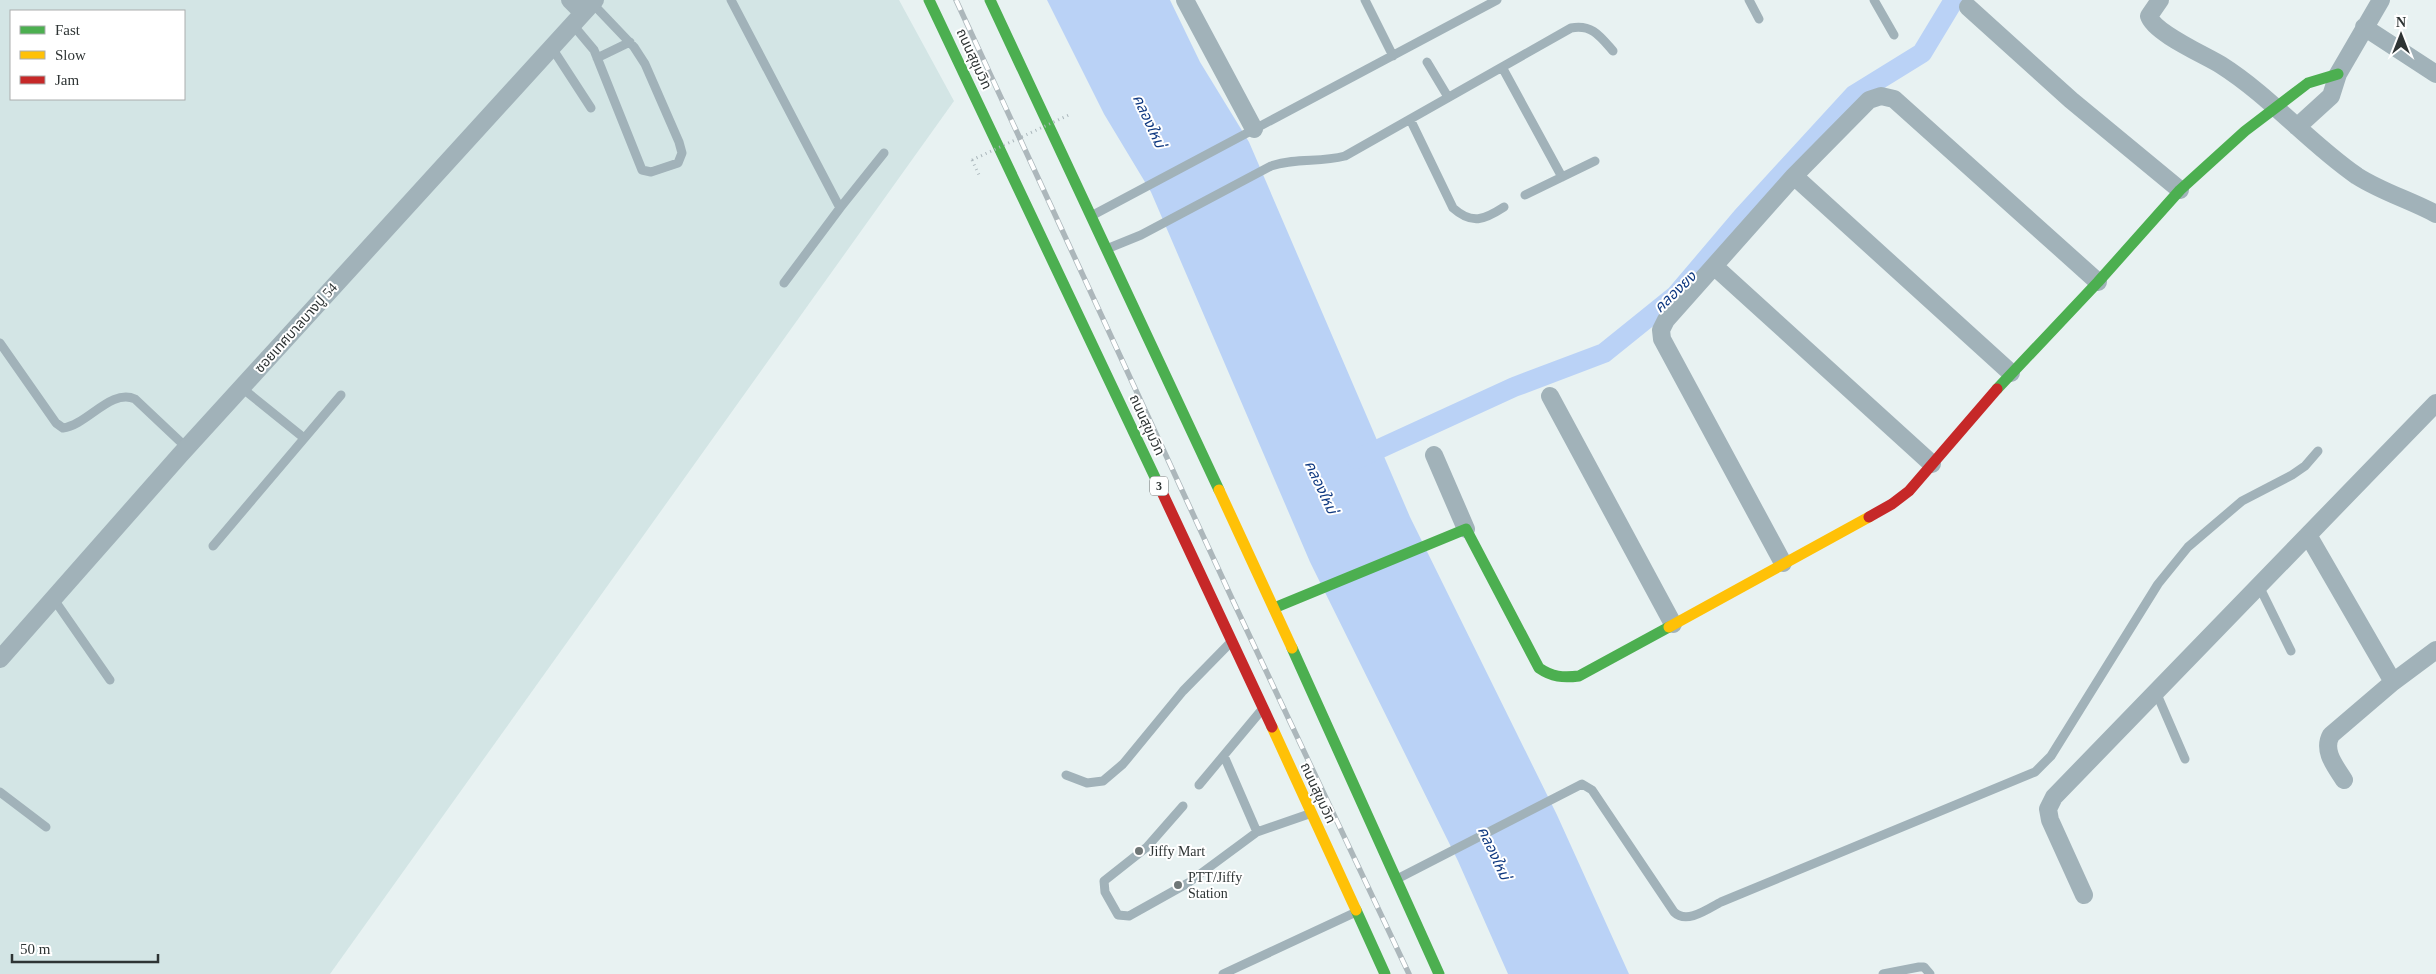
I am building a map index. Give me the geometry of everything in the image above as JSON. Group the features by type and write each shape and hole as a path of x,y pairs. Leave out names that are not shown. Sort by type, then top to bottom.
{"main road":[{"name":"ถนนสุขุมวิท","path":"929,0 1232,640 1385,974"},
{"path":"990,0 1108,249 1274,608 1439,974"},
{"path":"1274,608 1444,540 1466,529 1539,668 1552,677 1564,679 1579,676 1892,504 1909,491 2011,373 2098,282 2180,190 2245,131 2308,83 2338,74"}],"street":[{"path":"570,0 586,10"},
{"path":"1185,0 1251,131"},
{"path":"2160,0 2151,12 2150,19 2170,36 2224,67 2272,111 2297,128 2327,154 2358,176 2385,192 2436,214"},
{"path":"2297,128 2331,96 2338,74 2381,0"},
{"path":"1968,7 2071,100 2180,190"},
{"name":"ซอยเทศบาลบางปู 54","path":"0,659 187,448 586,10"},
{"path":"2364,27 2436,74"},
{"path":"1783,563 1662,339 1661,330 1666,320 1794,176 1869,100 1881,96 1894,99 2098,282"},
{"path":"1794,176 2011,373"},
{"path":"1714,266 1932,464"},
{"path":"1550,396 1673,624"},
{"path":"2084,895 2050,820 2048,809 2050,803 2436,402"},
{"path":"1434,455 1466,529"},
{"path":"2308,535 2393,682"},
{"path":"2344,780 2330,757 2327,747 2329,740 2393,682 2436,650"}],"lane":[{"path":"731,0 840,208"},
{"path":"1365,0 1393,56"},
{"path":"1092,216 1497,0"},
{"path":"1749,0 1759,19"},
{"path":"1874,0 1894,35"},
{"path":"586,10 630,42 645,64 679,142 682,154 678,163 651,172 642,170 590,44 586,10"},
{"path":"1108,249 1141,235 1271,166 1288,160 1320,161 1345,156 1571,28 1583,26 1593,30 1613,51"},
{"path":"597,58 630,42"},
{"path":"552,48 591,108"},
{"path":"1427,62 1448,97"},
{"path":"1502,67 1562,177"},
{"path":"1410,119 1453,208 1464,218 1475,220 1490,216 1504,207"},
{"path":"784,284 840,208 884,154"},
{"path":"1525,195 1595,161"},
{"path":"0,344 56,423 63,428 72,427 117,398 127,396 135,400 187,448"},
{"path":"242,388 304,438"},
{"path":"213,546 341,395"},
{"path":"1396,879 1436,861 1582,784 1592,790 1674,912 1684,917 1695,915 1721,902 2036,772 2051,756 2158,584 2188,547 2242,500 2305,466 2318,452"},
{"path":"2259,586 2291,651"},
{"path":"54,598 110,680"},
{"path":"1066,775 1087,783 1103,781 1122,764 1183,691 1232,640"},
{"path":"2156,692 2185,758"},
{"path":"1200,786 1263,708"},
{"path":"1224,756 1257,832"},
{"path":"0,792 46,827"},
{"path":"1183,806 1147,847 1104,881 1105,892 1118,915 1129,916 1188,883 1257,832 1311,813"},
{"path":"1223,974 1356,912"},
{"path":"1883,974 1918,967 1924,967 1930,974"}],"path":[{"path":"980,176 972,160 1071,114"}],"shaded area":[{"path":"0,0 899,0 954,101 330,974 0,974"}],"water":[{"name":"คลองใหม่","path":"1047,0 1170,0 1200,62 1249,142 1410,517 1557,815 1629,974 1508,974 1458,861 1310,562 1151,192 1104,114"}],"waterway":[{"name":"คลองยง","path":"1357,459 1514,387 1604,353 1676,295 1743,216 1854,95 1922,53 1954,0"}],"railway":[{"path":"956,0 1234,603 1409,974"}],"traffic: fast":[{"path":"929,0 1161,490"},
{"path":"990,0 1219,490"},
{"path":"1997,389 2098,282 2180,190 2245,131 2308,83 2338,74"},
{"path":"1274,608 1466,529 1539,668 1548,673 1563,677 1579,676 1669,627"},
{"path":"1292,648 1439,974"},
{"path":"1356,910 1385,974"}],"traffic: slow":[{"path":"1219,490 1292,648"},
{"path":"1669,627 1869,517"},
{"path":"1272,727 1356,910"}],"traffic: jam":[{"path":"1869,517 1892,504 1909,491 1997,389"},
{"path":"1161,490 1272,727"}],"place":[{"name":"Jiffy Mart","path":"1139,851"},
{"name":"PTT/Jiffy Station","path":"1178,885"}]}
